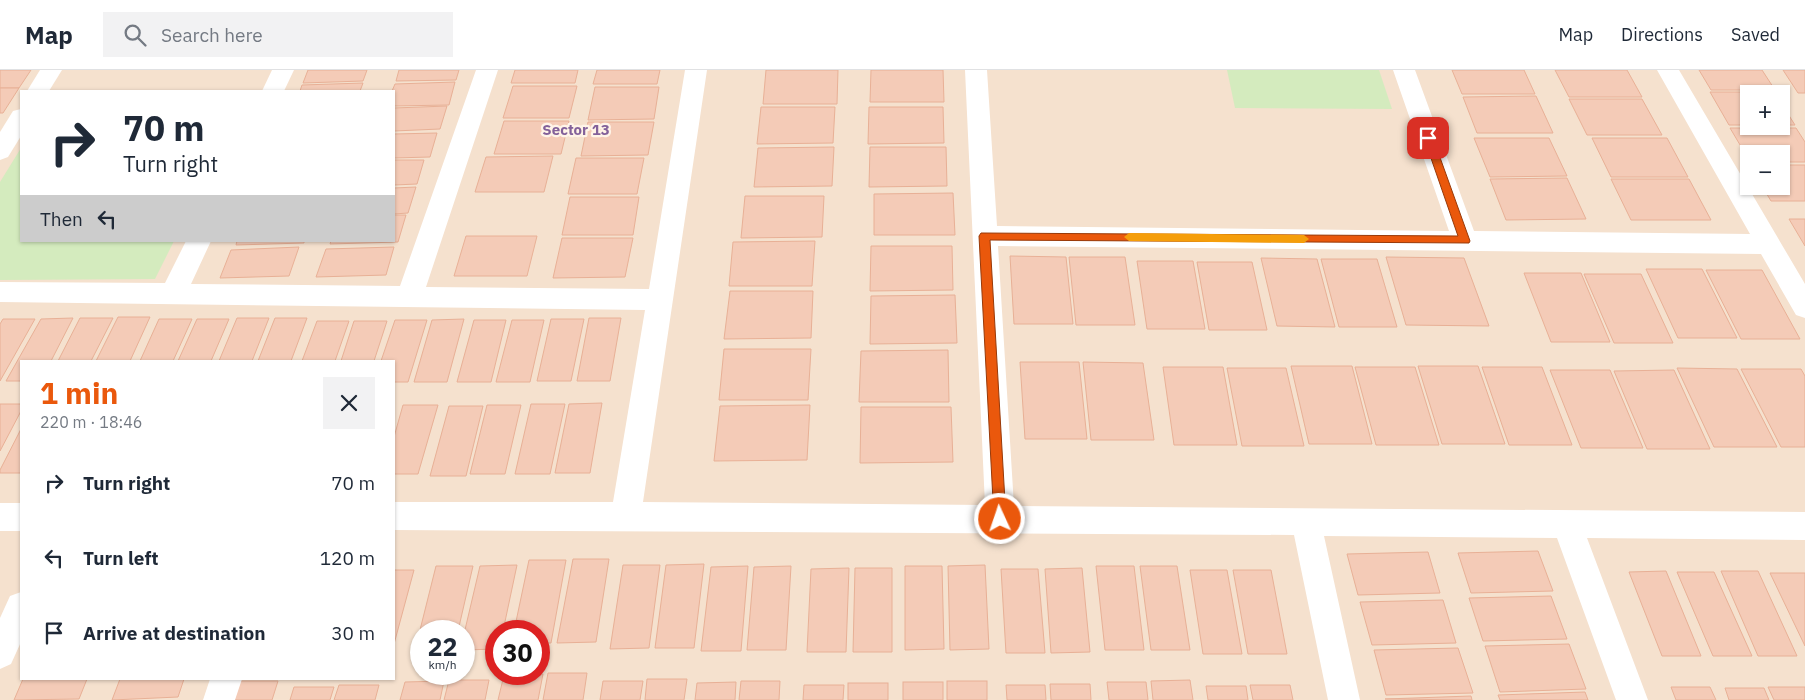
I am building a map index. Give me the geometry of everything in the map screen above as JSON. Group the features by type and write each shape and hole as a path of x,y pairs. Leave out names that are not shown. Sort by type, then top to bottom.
{"street":[{"path":"39,90 52,70"},
{"path":"273,90 283,70"},
{"path":"409,297 487,70"},
{"path":"626,516 696,70"},
{"path":"976,70 1000,519"},
{"path":"1404,70 1465,241"},
{"path":"1668,70 1805,307"},
{"path":"0,151 20,120"},
{"path":"984,236 1768,244"},
{"path":"173,294 199,242"},
{"path":"0,292 660,300"},
{"path":"395,516 626,516 1805,526"},
{"path":"0,517 20,517"},
{"path":"1306,522 1344,700"},
{"path":"1566,524 1632,700"},
{"path":"0,653 20,609"},
{"path":"219,700 226,680"}],"shaded area":[{"name":"Sector 13","path":"0,70 1805,70 1805,700 0,700"}],"green space":[{"path":"1227,70 1379,70 1392,109 1235,108"},
{"path":"20,150 20,242 174,242 155,279 0,280 0,182"}],"building":[{"path":"0,70 31,70 19,88 0,88"},
{"path":"308,70 367,70 363,81 303,83"},
{"path":"399,70 459,70 456,80 396,81"},
{"path":"515,70 578,70 575,83 511,83"},
{"path":"597,70 660,70 657,84 593,84"},
{"path":"766,70 838,70 837,104 763,104"},
{"path":"871,70 943,70 944,102 870,102"},
{"path":"1452,70 1524,70 1535,94 1462,94"},
{"path":"1555,70 1627,70 1642,97 1569,97"},
{"path":"1699,70 1762,70 1772,85 1740,85 1740,90 1711,90"},
{"path":"1783,70 1805,70 1805,93 1798,93"},
{"path":"455,82 449,105 395,106 395,90 392,90 395,84"},
{"path":"363,83 360,90 300,90 302,85"},
{"path":"513,86 577,86 569,118 503,118"},
{"path":"595,87 659,87 654,119 588,120"},
{"path":"0,88 19,88 3,113 0,113"},
{"path":"1710,92 1740,92 1740,125 1729,125"},
{"path":"1536,96 1553,133 1477,133 1463,97"},
{"path":"1569,99 1642,99 1662,135 1587,135"},
{"path":"447,106 440,129 395,131 395,108"},
{"path":"761,107 835,107 833,143 757,144"},
{"path":"869,107 943,107 944,143 868,144"},
{"path":"1790,117 1795,125 1790,125"},
{"path":"504,121 569,121 561,154 494,154"},
{"path":"588,122 654,122 648,155 581,156"},
{"path":"1730,128 1740,128 1740,135 1790,135 1790,128 1796,128 1805,142 1805,162 1790,162 1790,145 1740,145"},
{"path":"437,133 430,157 395,158 395,134"},
{"path":"1474,138 1549,138 1567,176 1490,177"},
{"path":"1592,138 1667,138 1688,177 1611,177"},
{"path":"834,147 832,186 754,187 758,148"},
{"path":"870,147 946,147 947,186 869,187"},
{"path":"553,156 544,192 475,192 486,157"},
{"path":"576,158 644,158 637,194 568,194"},
{"path":"395,160 424,160 417,184 395,185"},
{"path":"1790,165 1805,165 1805,201 1771,201 1767,195 1790,195"},
{"path":"1567,178 1586,219 1506,220 1490,179"},
{"path":"1611,179 1689,179 1711,220 1631,220"},
{"path":"416,187 408,213 395,214 395,188"},
{"path":"953,193 955,235 874,235 874,194"},
{"path":"745,196 824,196 822,237 741,238"},
{"path":"570,197 639,197 633,235 562,235"},
{"path":"395,215 406,215 398,242 330,244 331,242 395,242"},
{"path":"1789,219 1805,219 1805,246"},
{"path":"466,236 537,236 527,276 454,276"},
{"path":"562,238 633,238 625,277 553,278"},
{"path":"815,241 812,286 729,286 733,242"},
{"path":"237,242 304,242 304,243 236,245"},
{"path":"871,246 952,246 953,290 870,291"},
{"path":"299,247 289,276 220,278 231,250"},
{"path":"394,247 386,275 316,277 326,249"},
{"path":"1010,256 1066,257 1073,324 1014,324"},
{"path":"1069,257 1125,257 1135,325 1076,325"},
{"path":"1386,257 1464,258 1489,326 1406,325"},
{"path":"1261,258 1317,259 1335,327 1277,326"},
{"path":"1321,259 1377,259 1397,327 1339,327"},
{"path":"1137,261 1193,261 1205,329 1147,329"},
{"path":"1197,262 1252,262 1267,330 1209,330"},
{"path":"1646,269 1702,269 1737,338 1678,338"},
{"path":"1706,270 1762,270 1800,339 1741,339"},
{"path":"1524,273 1581,273 1610,342 1551,342"},
{"path":"1584,274 1641,274 1673,343 1614,343"},
{"path":"730,291 813,291 811,338 724,339"},
{"path":"955,295 957,343 870,344 871,296"},
{"path":"118,317 150,317 130,360 96,360"},
{"path":"73,318 52,360 20,360 20,381 6,381 41,319"},
{"path":"80,318 113,318 92,360 59,360"},
{"path":"237,318 269,318 252,360 219,360"},
{"path":"275,318 307,318 291,360 258,360"},
{"path":"589,318 621,318 610,381 577,381"},
{"path":"3,319 35,319 0,381 0,324"},
{"path":"159,319 192,319 173,360 140,360"},
{"path":"197,319 229,319 211,360 178,360"},
{"path":"464,319 447,382 414,382 432,320"},
{"path":"551,319 584,319 571,381 537,381"},
{"path":"395,320 427,320 408,382 395,382 395,360 381,360"},
{"path":"474,320 506,320 491,382 457,382"},
{"path":"512,320 544,320 530,382 496,382"},
{"path":"317,321 349,321 335,360 302,360"},
{"path":"354,321 387,321 374,360 341,360"},
{"path":"724,349 811,349 808,400 719,400"},
{"path":"948,350 949,402 859,402 861,351"},
{"path":"1020,362 1079,362 1087,439 1025,439"},
{"path":"1083,362 1143,363 1154,440 1091,440"},
{"path":"1291,366 1352,366 1372,444 1309,444"},
{"path":"1418,366 1478,366 1505,444 1442,444"},
{"path":"1163,367 1223,367 1237,445 1174,445"},
{"path":"1355,367 1415,367 1439,445 1376,445"},
{"path":"1482,367 1542,367 1572,445 1509,445"},
{"path":"1227,368 1286,368 1304,446 1242,446"},
{"path":"1677,368 1737,369 1777,447 1714,447"},
{"path":"1741,369 1801,369 1805,376 1805,447 1781,447"},
{"path":"1550,370 1610,370 1643,448 1581,448"},
{"path":"1674,370 1710,449 1647,449 1614,371"},
{"path":"602,403 590,473 555,473 569,404"},
{"path":"0,404 20,404 20,413 0,451"},
{"path":"531,404 565,404 550,474 515,474"},
{"path":"403,405 438,405 418,474 395,474 395,433"},
{"path":"487,405 521,405 505,474 470,474"},
{"path":"810,405 807,460 714,461 720,406"},
{"path":"449,406 483,406 466,476 430,476"},
{"path":"861,407 951,407 953,462 860,463"},
{"path":"20,431 20,473 0,473"},
{"path":"1538,551 1553,591 1471,593 1458,553"},
{"path":"1428,552 1440,593 1358,595 1347,554"},
{"path":"573,559 609,559 596,642 557,643"},
{"path":"529,560 566,560 551,643 550,620 516,620"},
{"path":"704,564 694,648 655,648 666,565"},
{"path":"517,565 505,620 485,620 485,649 475,650 475,620 467,620 480,566"},
{"path":"623,565 660,565 649,648 610,649"},
{"path":"985,565 989,649 950,650 948,566"},
{"path":"436,566 473,566 461,620 422,620"},
{"path":"748,566 741,651 701,651 711,567"},
{"path":"791,566 786,650 747,650 754,567"},
{"path":"905,566 942,566 944,649 905,650"},
{"path":"1096,566 1134,566 1144,650 1105,650"},
{"path":"1140,566 1177,566 1190,650 1151,650"},
{"path":"849,568 846,652 807,652 811,569"},
{"path":"855,568 892,568 892,652 853,652"},
{"path":"1082,568 1090,652 1051,653 1045,569"},
{"path":"1001,569 1038,569 1045,653 1006,653"},
{"path":"395,570 414,570 395,640"},
{"path":"1190,570 1227,570 1242,654 1203,654"},
{"path":"1233,570 1271,570 1287,654 1248,654"},
{"path":"1666,571 1701,656 1662,656 1629,572"},
{"path":"1721,571 1758,571 1797,656 1758,656"},
{"path":"1677,572 1714,572 1752,656 1713,656"},
{"path":"1770,573 1805,573 1805,646"},
{"path":"1551,596 1567,639 1483,641 1469,598"},
{"path":"1443,600 1456,643 1372,645 1360,602"},
{"path":"1569,644 1586,689 1500,692 1485,646"},
{"path":"1458,648 1473,693 1386,695 1374,650"},
{"path":"550,673 587,673 583,700 543,700 546,685 550,685"},
{"path":"647,679 687,679 684,700 645,700"},
{"path":"23,680 87,680 79,699 14,700"},
{"path":"120,680 184,680 178,697 112,700"},
{"path":"475,680 485,680 485,685 488,685 485,700 444,700 448,685 475,685"},
{"path":"1190,680 1193,700 1153,700 1151,681"},
{"path":"238,681 278,681 272,700 231,700"},
{"path":"603,681 643,681 640,700 600,700"},
{"path":"741,681 780,681 779,700 739,700"},
{"path":"947,681 987,681 987,700 947,700"},
{"path":"405,682 410,682 410,685 443,685 440,700 400,700"},
{"path":"736,682 735,700 695,700 697,683"},
{"path":"903,682 943,682 943,700 903,700"},
{"path":"1107,682 1146,682 1148,700 1109,700"},
{"path":"848,683 888,683 888,700 848,700"},
{"path":"1050,684 1090,684 1091,700 1051,700"},
{"path":"339,685 379,685 375,700 334,700"},
{"path":"502,685 541,685 538,700 498,700"},
{"path":"804,685 844,685 843,700 803,700"},
{"path":"1006,685 1045,685 1046,700 1007,700"},
{"path":"1250,685 1290,685 1293,700 1253,700"},
{"path":"1206,686 1246,686 1248,700 1208,700"},
{"path":"294,687 334,687 330,700 290,700"},
{"path":"1671,687 1710,687 1716,700 1676,700"},
{"path":"1768,687 1805,687 1805,700 1774,700"},
{"path":"1725,688 1764,688 1769,700 1729,700"},
{"path":"1585,692 1588,700 1500,700 1498,695"},
{"path":"1471,696 1472,700 1385,699"}],"slow traffic":[{"path":"1129,237 1304,239"}],"district":[{"name":"Sector 13","path":"576,130"}],"route":[{"path":"1000,519 984,236 1465,241 1428,138"}]}
